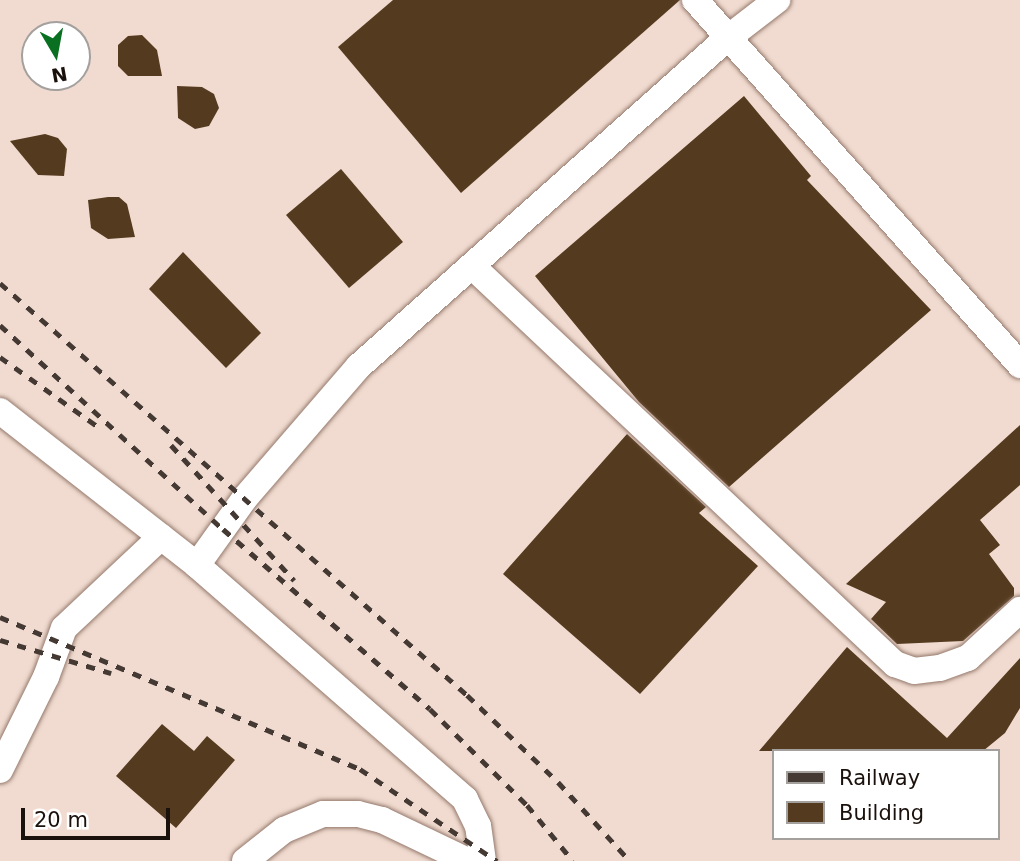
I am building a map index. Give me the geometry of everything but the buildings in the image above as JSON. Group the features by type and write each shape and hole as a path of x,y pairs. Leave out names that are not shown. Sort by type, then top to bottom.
{"lane":[{"path":"695,0 1020,365"},
{"path":"197,565 245,498 358,367 729,37 777,0"},
{"path":"472,266 895,664 914,671 940,668 968,658 1020,610"},
{"path":"0,411 197,565 465,799 478,826 483,861"},
{"path":"0,770 7,742 46,677 64,628 161,537"},
{"path":"245,861 284,830 324,814 358,814 382,820 468,861"}],"shaded area":[{"path":"0,0 1020,0 1020,861 0,861"}],"railway":[{"path":"0,283 467,695 558,782 630,861"},
{"path":"0,325 223,529 430,709 527,805 573,861"},
{"path":"0,357 97,426"},
{"path":"171,445 294,580"},
{"path":"0,617 360,769 497,861"},
{"path":"0,640 111,673"}]}
